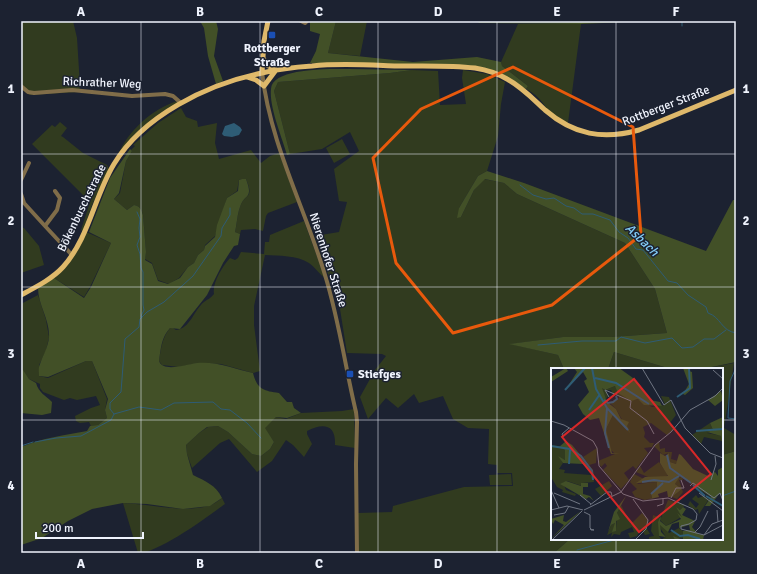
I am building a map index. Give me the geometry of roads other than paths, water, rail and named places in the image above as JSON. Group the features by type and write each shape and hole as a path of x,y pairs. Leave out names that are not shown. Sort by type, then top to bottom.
{"main road":[{"path":"262,72 262,57 268,21"},
{"path":"246,77 256,80 264,86 276,70 267,65 262,57"},
{"name":"Rottberger Straße","path":"262,72 333,65 475,68 489,71 507,78 553,116 570,127 588,133 608,136 639,130 736,90"},
{"name":"Bökenbuschstraße","path":"21,295 52,276 72,255 86,228 104,183 121,154 151,123 181,103 218,86 262,72"}],"street":[{"path":"301,21 305,23 307,21"},
{"name":"Nierenhofer Straße","path":"262,72 268,107 282,156 325,274 333,303 356,412 357,553"},
{"name":"Richrather Weg","path":"21,86 28,92 34,94 78,90 94,93 132,96 165,94 173,96 181,103"},
{"path":"21,180 29,163"},
{"path":"45,226 57,210 60,198 55,191"},
{"path":"21,194 24,203 72,255"}],"water":[{"path":"234,123 242,130 239,135 232,137 224,136 222,134 225,126"}],"waterway":[{"path":"682,21 682,26"},
{"name":"Asbach","path":"520,185 533,195 546,199 554,198 566,206 574,208 582,214 593,214 610,220 619,232 628,238 636,249 643,250 668,281 677,283 688,295 706,307 708,313 716,318 727,330 736,333"},
{"path":"114,414 110,409 110,403 121,392 125,339 139,327 140,319 147,312 164,302 193,276 221,236 222,228 230,215 230,208"},
{"path":"137,212 140,219 140,237 137,245 143,272 144,310 141,316 142,318"},
{"path":"538,345 582,341 616,341 621,337 645,343 672,338 682,348 693,347 704,339 714,339 726,330"},
{"path":"736,368 730,381 728,418 736,419"},
{"path":"35,442 56,438 81,436 111,420 114,414 139,407 161,410 174,403 213,402 221,409 230,410 247,423 261,438"},
{"path":"21,446 33,442"},
{"path":"723,496 736,491"},
{"path":"577,550 614,540"}],"place":[{"name":"Rottberger Straße","path":"272,35"},
{"name":"Stiefges","path":"350,374"}]}
